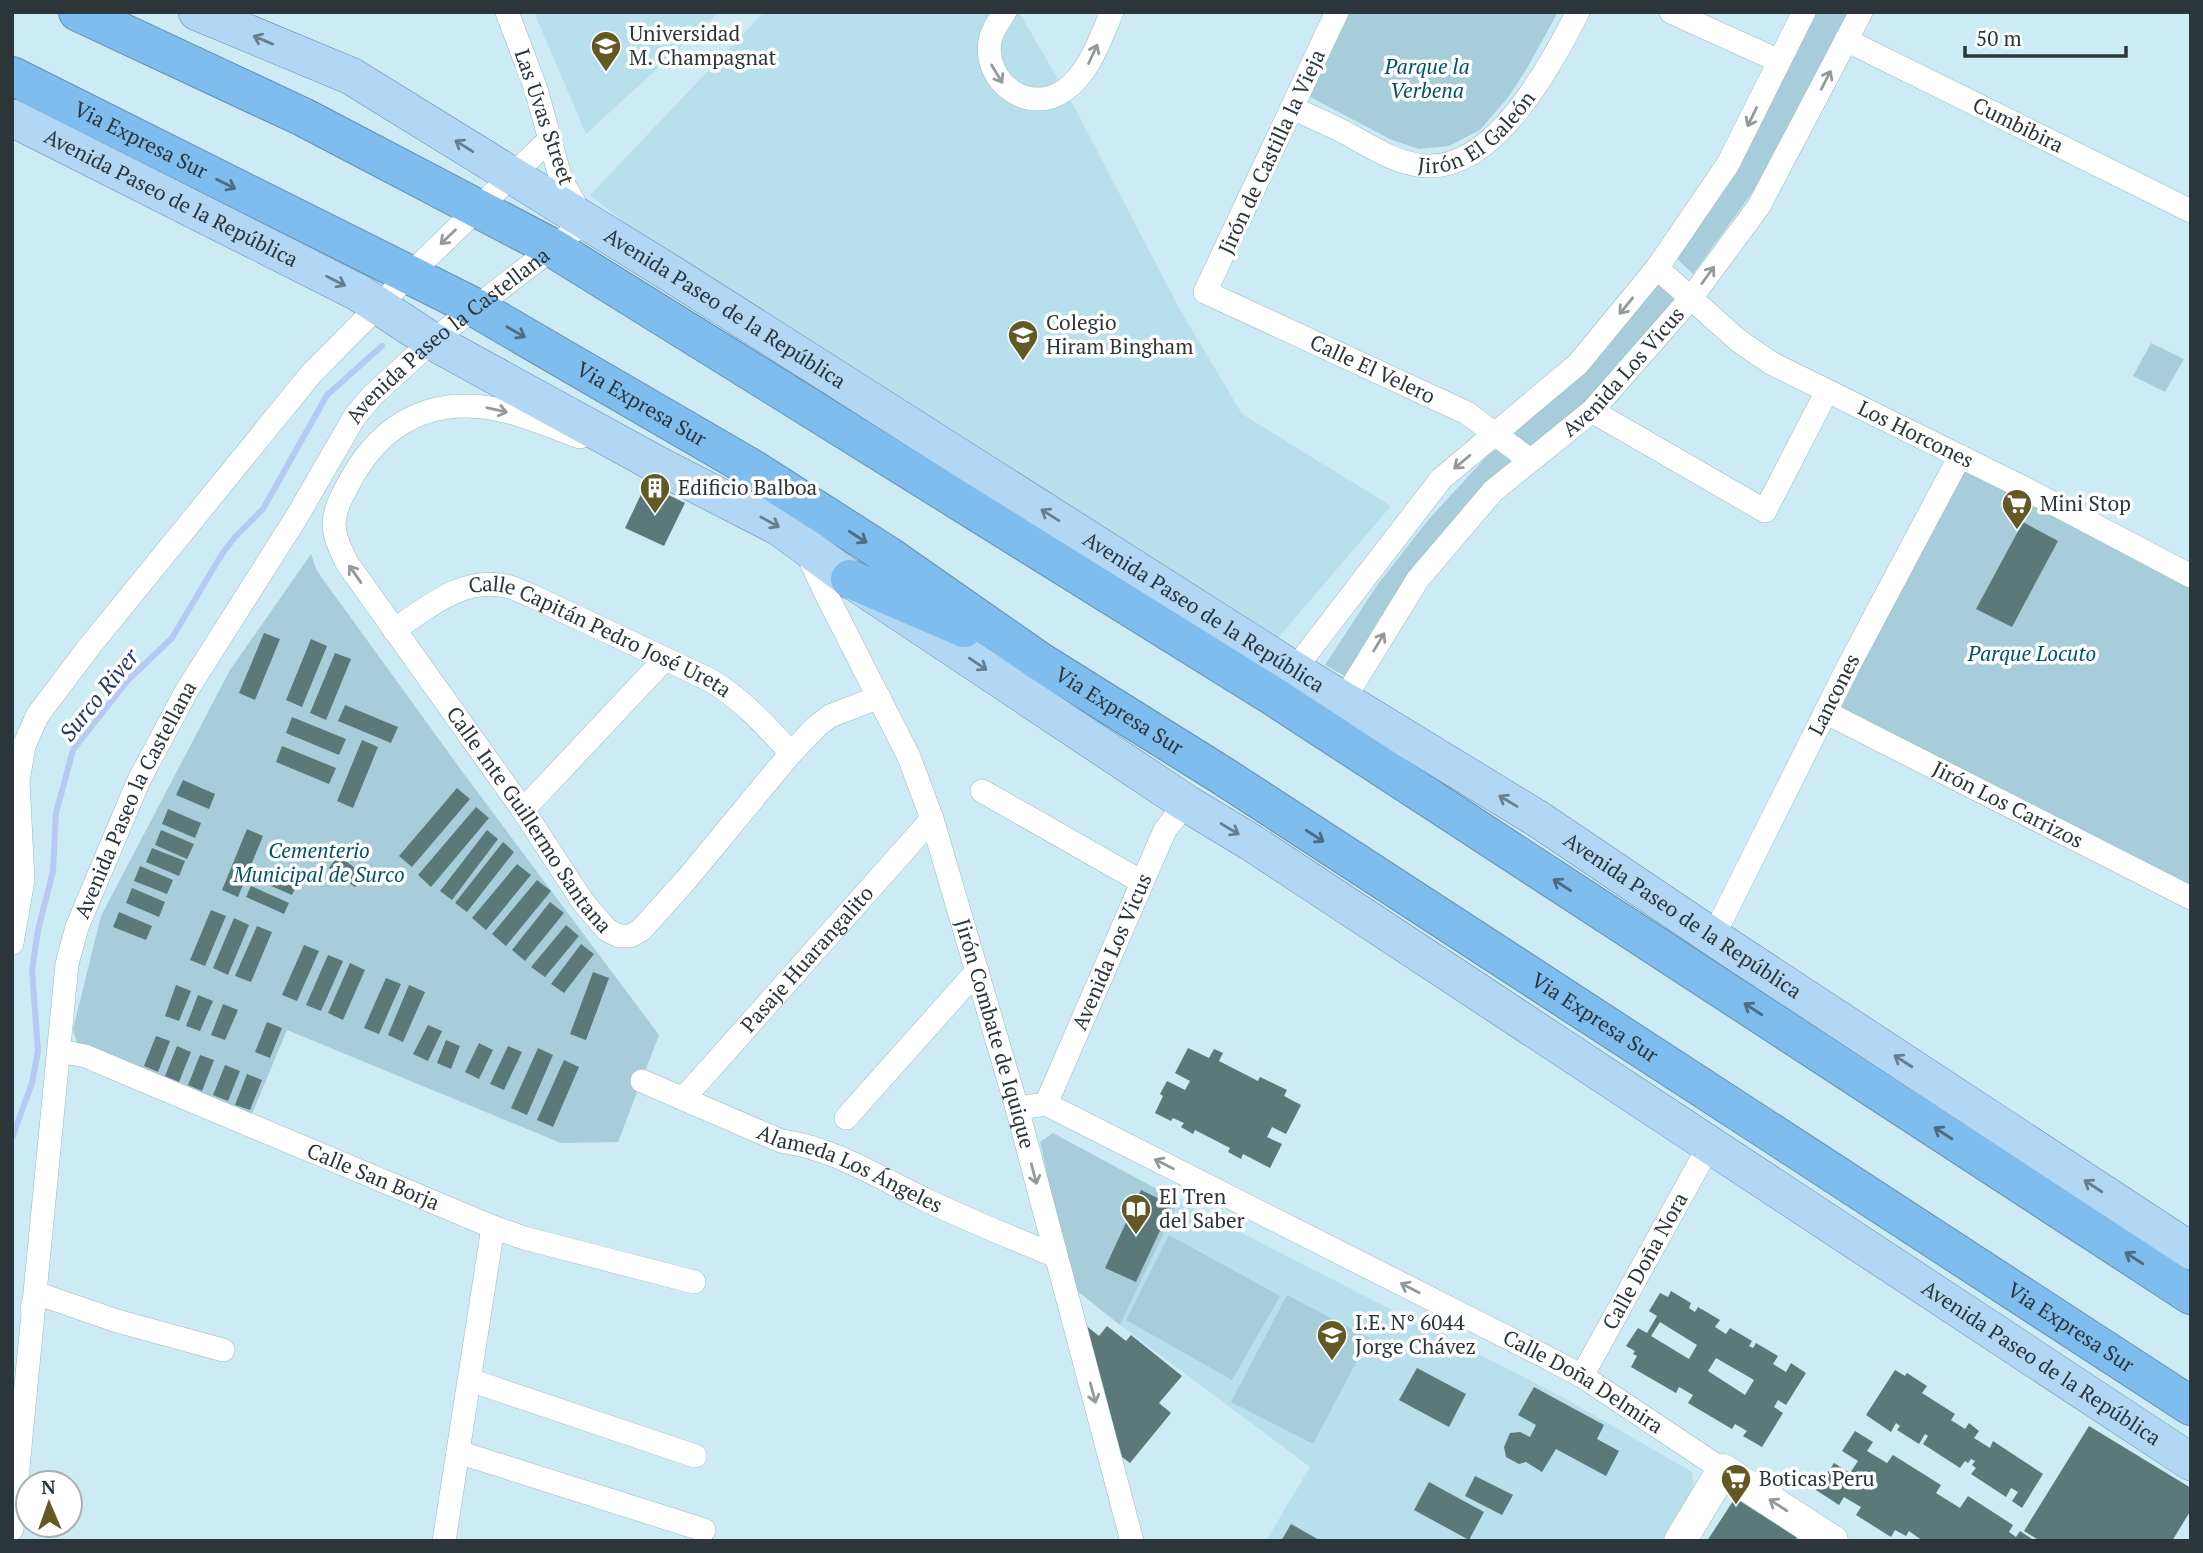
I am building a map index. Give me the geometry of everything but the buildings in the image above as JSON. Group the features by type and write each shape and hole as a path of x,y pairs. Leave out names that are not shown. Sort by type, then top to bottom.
{"highway":[{"path":"78,12 303,117 553,248 1273,696 2191,1295"},
{"name":"Via Expresa Sur","path":"12,76 474,307 751,468 887,555 1039,661 1223,776 2191,1406"},
{"path":"850,579 1039,661"}],"main road":[{"name":"Avenida Paseo de la República","path":"197,12 351,76 585,220 1343,701 1538,819 2190,1250"},
{"name":"Avenida Paseo de la República","path":"12,118 359,293 432,341 658,465 779,527 850,579 1186,803 1252,843 2191,1462"}],"street":[{"name":"Las Uvas Street","path":"507,12 536,89 561,180 585,220"},
{"path":"1005,12 992,30 991,65 1007,89 1015,94 1034,98 1051,96 1065,90 1087,67 1112,12"},
{"name":"Jirón de Castilla la Vieja","path":"1205,292 1338,12"},
{"name":"Jirón El Galeón","path":"1293,108 1402,161 1427,166 1453,162 1478,149 1500,131 1521,106 1553,60 1578,12"},
{"path":"1671,12 1779,61"},
{"name":"Avenida Los Vicus","path":"1294,670 1441,479 1578,364 1657,268 1728,164 1804,12"},
{"name":"Avenida Los Vicus","path":"1343,701 1418,579 1493,491 1592,411 1691,298 1759,206 1861,12"},
{"name":"Cumbibira","path":"1846,40 2191,211"},
{"path":"12,943 23,880 18,781 24,746 37,716 89,646 311,374 550,139"},
{"name":"Avenida Paseo la Castellana","path":"12,1529 67,964 77,928 139,780 187,690 296,518 355,416 372,396 432,341 553,248 585,220"},
{"name":"Los Horcones","path":"1657,268 1740,341 1771,363 1960,456 2191,576"},
{"name":"Calle El Velero","path":"1205,292 1467,413 1530,460"},
{"path":"1592,411 1765,512 1827,391"},
{"name":"Avenida Paseo de la República","path":"430,411 466,406 487,407 512,413 658,465"},
{"name":"Calle Inte Guillermo Santana","path":"430,411 413,417 385,434 354,473 336,510 334,525 338,546 347,563 523,810 595,918 607,930 619,936 630,936 641,930 817,726 830,716 879,697"},
{"name":"Lancones","path":"1713,937 1825,712 1960,456"},
{"name":"Jirón Combate de Iquique","path":"804,547 909,757 932,819 1017,1108 1132,1541"},
{"name":"Calle Capitán Pedro José Ureta","path":"394,630 449,594 486,584 506,586 710,680 746,705 791,753"},
{"path":"523,810 664,660"},
{"name":"Jirón Los Carrizos","path":"1825,712 2191,898"},
{"path":"982,791 1142,882"},
{"name":"Avenida Los Vicus","path":"1046,1104 1165,830 1186,803"},
{"name":"Pasaje Huarangalito","path":"683,1098 932,819"},
{"path":"846,1118 977,971"},
{"name":"Calle San Borja","path":"60,1051 85,1056 524,1238 694,1282"},
{"name":"Alameda Los Ángeles","path":"642,1082 782,1141 803,1143 826,1151 926,1201 1056,1256"},
{"path":"1017,1108 1046,1104"},
{"name":"Calle Doña Delmira","path":"1046,1104 1582,1376 1832,1541"},
{"name":"Calle Doña Nora","path":"1582,1376 1709,1146"},
{"path":"444,1541 494,1227"},
{"path":"12,1379 36,1293 117,1321 223,1350"},
{"path":"470,1380 695,1456"},
{"path":"458,1452 704,1530"},
{"path":"1679,1541 1723,1470"},
{"path":"12,1536 26,1541"}],"shaded area":[{"name":"Universidad M. Champagnat","path":"534,12 719,12 586,134"},
{"name":"Colegio Hiram Bingham","path":"764,12 1019,12 1077,112 1180,310 1242,414 1391,506 1272,645 651,244 590,195"},
{"name":"I.E. N° 6044 Jorge Chávez","path":"1179,1201 1566,1399 1692,1472 1694,1489 1661,1541 1266,1541 1310,1467 1120,1325"}],"green space":[{"name":"Parque la Verbena","path":"1348,12 1558,12 1509,96 1480,130 1449,146 1419,149 1392,140 1310,97"},
{"path":"1817,12 1848,12 1754,190 1693,274 1675,257 1736,174"},
{"path":"1655,279 1679,303 1590,406 1530,453 1507,434"},
{"path":"2151,343 2184,359 2165,392 2133,376"},
{"path":"1497,450 1512,462 1350,679 1325,665 1378,584 1429,519 1488,455"},
{"name":"Parque Locuto","path":"1964,465 2191,585 2191,888 1838,707"},
{"name":"Cementerio Municipal de Surco","path":"311,554 317,571 464,774 659,1035 618,1142 561,1143 287,1030 252,1114 77,1043 73,1029 101,916 230,670"},
{"path":"1053,1133 1179,1201 1120,1325 1071,1286 1040,1142"},
{"path":"1169,1235 1280,1296 1232,1380 1126,1320"},
{"path":"1287,1295 1369,1338 1313,1444 1231,1402"}],"waterway":[{"name":"Surco River","path":"12,1138 32,1083 38,1051 32,970 38,930 53,871 56,813 73,750 128,680 172,638 222,554 263,509 327,395 382,346"}],"place":[{"name":"Universidad M. Champagnat","path":"606,73"},
{"name":"Colegio Hiram Bingham","path":"1023,362"},
{"name":"Edificio Balboa","path":"655,515"},
{"name":"Mini Stop","path":"2017,531"},
{"name":"El Tren del Saber","path":"1136,1236"},
{"name":"I.E. N° 6044 Jorge Chávez","path":"1332,1362"},
{"name":"Boticas Peru","path":"1736,1506"}]}
